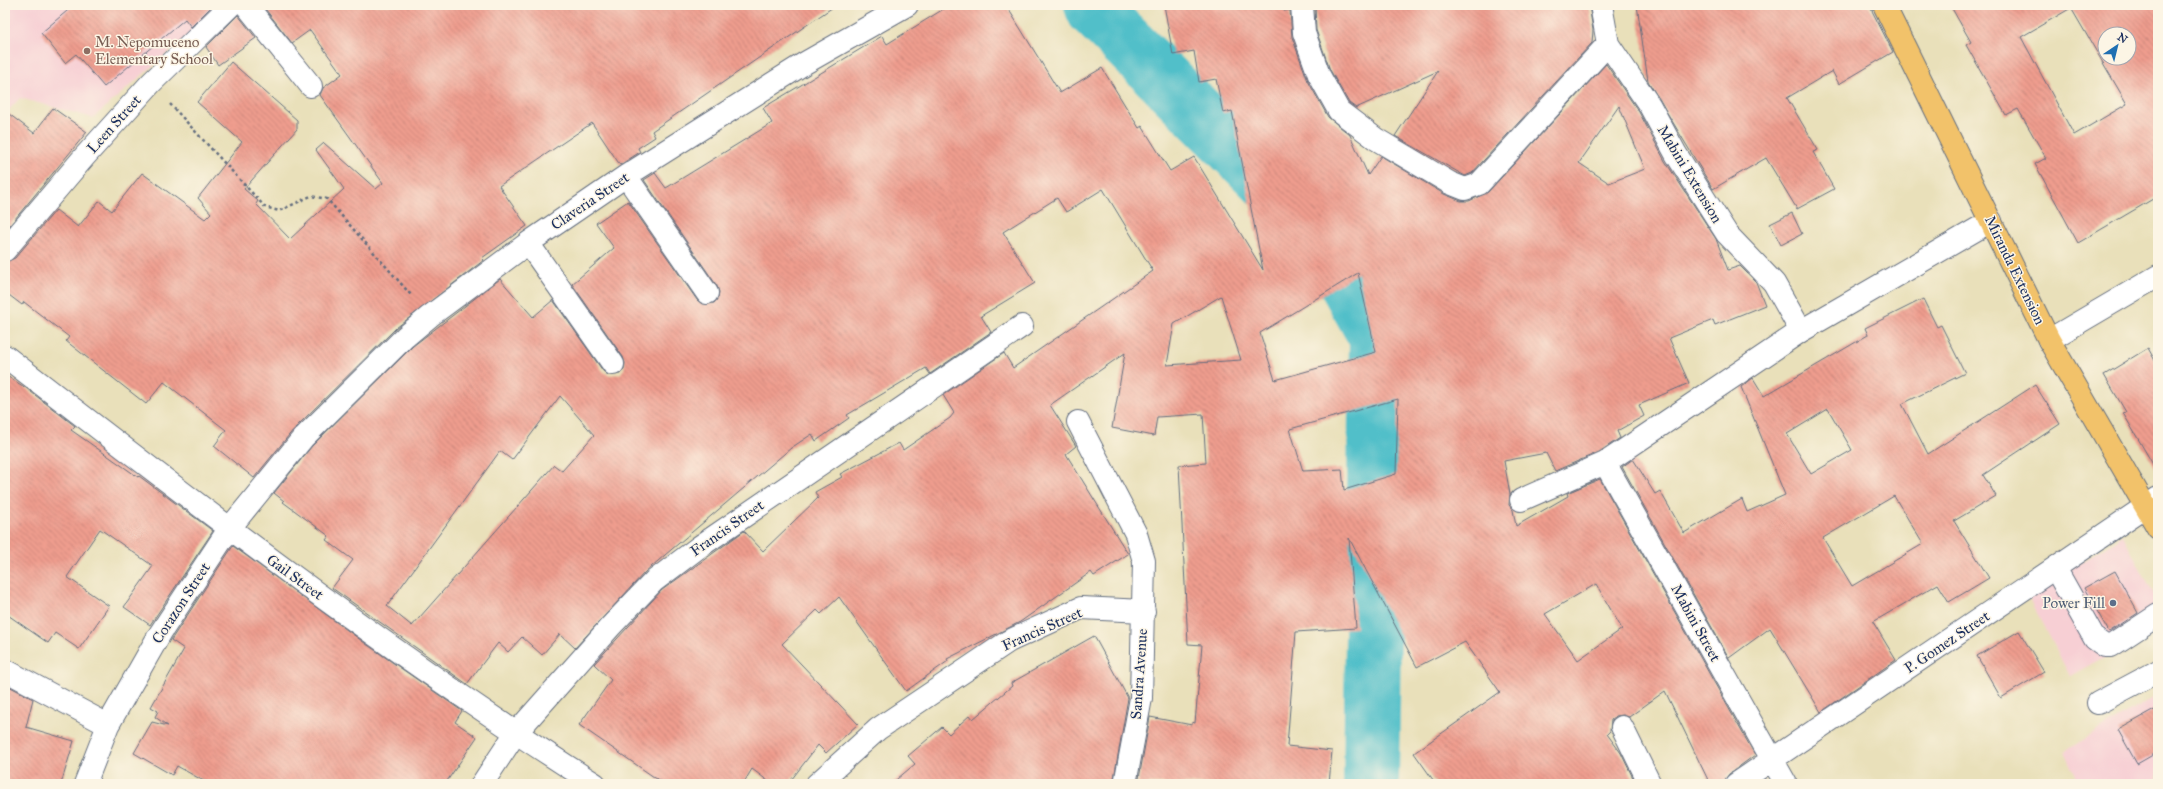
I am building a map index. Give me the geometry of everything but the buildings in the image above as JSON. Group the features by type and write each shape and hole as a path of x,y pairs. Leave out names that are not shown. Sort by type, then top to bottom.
{"main road":[{"name":"Miranda Extension","path":"1884,5 2048,340 2152,502 2158,528"}],"street":[{"name":"Leen Street","path":"5,250 85,156 151,83 231,5"},
{"path":"246,5 311,86"},
{"name":"Claveria Street","path":"303,438 405,337 430,316 528,244 626,176 804,63 907,5"},
{"path":"1302,5 1304,33 1319,75 1339,111 1376,139 1450,183 1465,189 1479,184 1608,44"},
{"name":"Mabini Extension","path":"1601,5 1608,44 1650,106 1676,154 1727,234 1774,284 1801,331"},
{"path":"626,176 707,293"},
{"path":"1521,500 1606,462 1801,331 1991,221"},
{"path":"528,244 613,364"},
{"path":"2048,340 2158,276"},
{"name":"Francis Street","path":"482,784 515,734 610,627 654,582 700,547 1022,326"},
{"name":"Gail Street","path":"5,356 229,529 515,734 595,784"},
{"name":"Sandra Avenue","path":"1078,422 1136,534 1144,561 1141,698 1126,784"},
{"name":"Corazon Street","path":"85,784 108,725 161,632 229,529 303,438"},
{"name":"Mabini Street","path":"1606,462 1786,784"},
{"name":"P. Gomez Street","path":"1736,784 1773,761 2152,502"},
{"path":"2055,568 2094,639 2100,644 2111,646 2158,615"},
{"name":"Francis Street","path":"817,784 878,729 1009,640 1082,608 1144,611"},
{"path":"5,670 108,725"},
{"path":"2098,704 2158,671"},
{"path":"1622,728 1650,784"}],"path":[{"path":"151,83 265,207 279,211 311,196 327,199 430,316"}],"shaded area":[{"name":"M. Nepomuceno Elementary School","path":"5,5 223,5 93,118 20,98 5,114"},
{"path":"2123,535 2158,602 2158,627 2070,676 2028,597"},
{"path":"2158,694 2158,784 2080,784 2065,751"}],"waterway":[{"path":"1092,5 1094,10 1318,232 1377,338 1371,784"}],"place":[{"name":"M. Nepomuceno Elementary School","path":"87,51"},
{"name":"Power Fill","path":"2113,603"}]}
